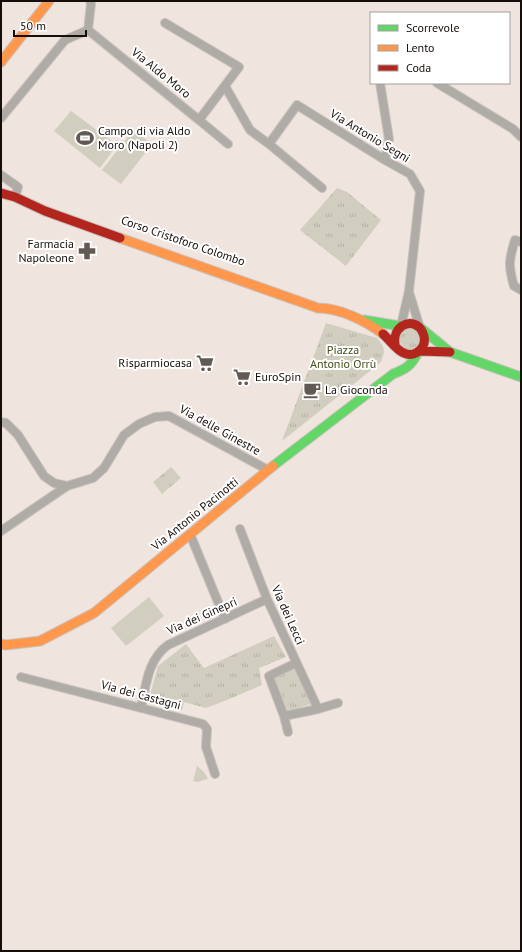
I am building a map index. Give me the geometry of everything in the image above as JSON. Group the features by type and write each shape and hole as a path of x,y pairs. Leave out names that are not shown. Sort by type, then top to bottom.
{"street":[{"path":"1,62 49,1"},
{"path":"1,118 65,40 88,30 91,4 90,1"},
{"path":"165,22 239,67 199,120"},
{"name":"Via Aldo Moro","path":"88,30 228,144"},
{"path":"380,84 389,139 385,160"},
{"path":"439,84 513,128 521,137"},
{"path":"225,86 250,130 322,188"},
{"name":"Via Antonio Segni","path":"269,144 297,105 410,174 420,191 409,292 401,326"},
{"path":"1,175 18,187 15,197"},
{"name":"Corso Cristoforo Colombo","path":"1,193 15,197 45,211 202,268 318,308 328,308 353,318 381,333 406,354 411,355 419,352 450,352 521,377"},
{"path":"518,241 510,258 511,274 514,286 521,290"},
{"name":"Via Antonio Segni","path":"409,292 421,328"},
{"name":"Corso Cristoforo Colombo","path":"353,318 401,326 413,324 421,328 450,352"},
{"path":"392,374 399,360 394,335 401,326"},
{"path":"419,352 423,348 425,338 421,328"},
{"name":"Via Antonio Pacinotti","path":"1,644 6,645 40,641 94,613 268,470 392,374 405,370 414,362 419,352"},
{"name":"Via delle Ginestre","path":"1,531 67,486 93,478 104,468 124,435 139,424 154,417 169,416 268,470"},
{"path":"1,422 6,423 18,435 44,476 54,483 67,486"},
{"name":"Via dei Lecci","path":"240,529 267,599 318,709"},
{"path":"190,534 225,619"},
{"name":"Via dei Ginepri","path":"141,708 150,670 156,654 168,645 267,599"},
{"path":"288,732 284,716 269,676 296,663"},
{"name":"Via dei Castagni","path":"22,677 203,724 207,729 206,747 215,774"},
{"path":"284,716 338,703"}],"green space":[{"name":"Campo di via Aldo Moro (Napoli 2)","path":"71,111 117,145 100,168 54,131"},
{"name":"Campo di via Aldo Moro (Napoli 2)","path":"133,130 152,144 121,184 102,170"},
{"path":"337,188 347,192 381,220 346,266 300,230"},
{"name":"Piazza Antonio Orrù","path":"326,323 377,338 382,344 384,350 383,356 380,363 282,441"},
{"path":"405,328 418,330 421,344 407,351 397,338"},
{"path":"171,467 181,478 162,494 153,482"},
{"path":"149,597 164,616 126,646 111,628"},
{"path":"274,636 286,657 259,668 262,685 206,708 184,702 182,710 149,699 158,666 186,644 204,668"},
{"path":"295,668 311,704 286,712 273,676"},
{"path":"197,766 204,772 208,779 197,782 193,781"}],"traffic: fast":[{"path":"364,320 400,326"},
{"path":"422,329 450,352 521,377"},
{"path":"273,466 393,374 408,366 418,352"}],"traffic: slow":[{"path":"1,62 49,1"},
{"path":"120,238 318,308 335,310 344,313 369,324 383,334"},
{"path":"1,644 6,645 40,641 94,613 273,466"}],"traffic: jam":[{"path":"1,193 15,197 45,211 120,238"},
{"path":"383,334 398,350 406,354 413,354 421,349 424,343 424,338 419,327 414,324 402,326 396,334 395,345"},
{"path":"419,351 450,352"}],"place":[{"name":"Campo di via Aldo Moro (Napoli 2)","path":"85,138"},
{"name":"Farmacia Napoleone","path":"87,251"},
{"name":"Risparmiocasa","path":"205,363"},
{"name":"EuroSpin","path":"242,377"},
{"name":"La Gioconda","path":"312,390"}]}
